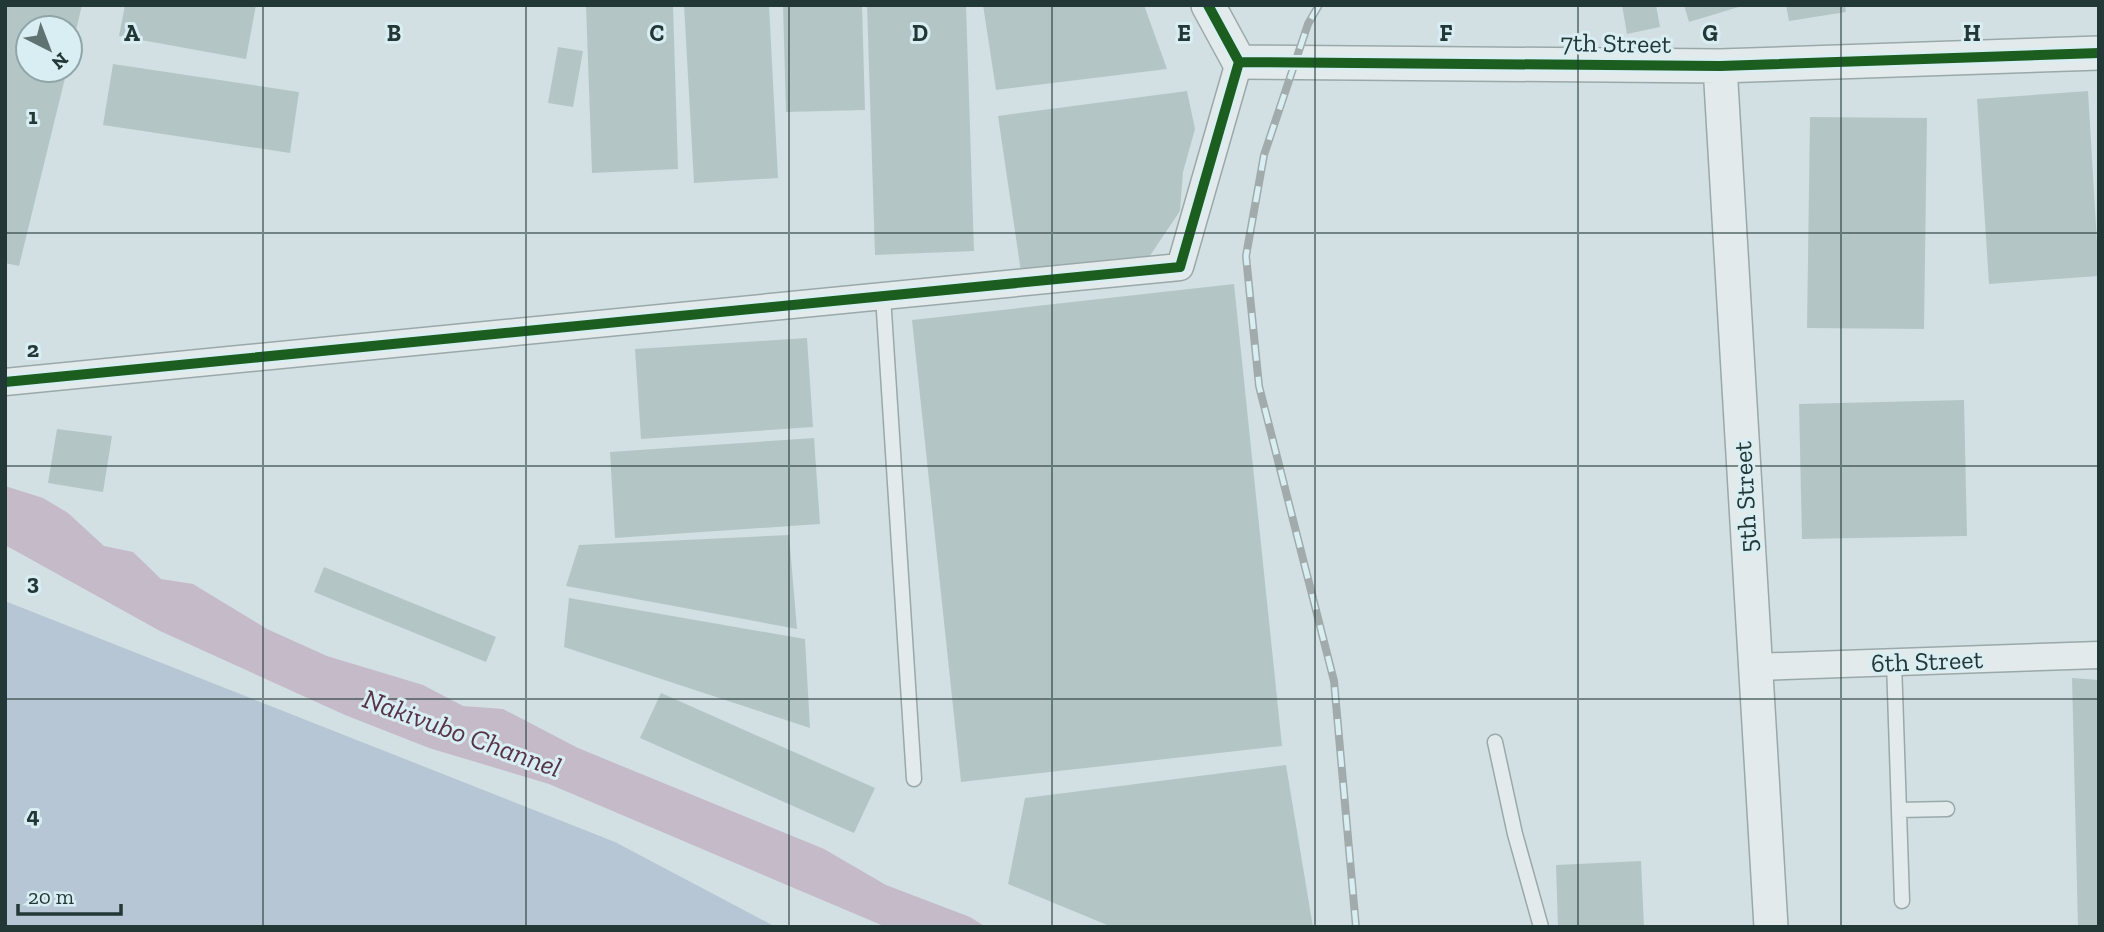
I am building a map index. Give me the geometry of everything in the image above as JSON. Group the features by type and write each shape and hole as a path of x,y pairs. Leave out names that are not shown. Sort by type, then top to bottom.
{"street":[{"path":"5,382 1180,267 1239,62 1208,5"},
{"name":"7th Street","path":"1239,62 1720,66 2099,53"},
{"name":"5th Street","path":"1720,66 1771,927"},
{"name":"6th Street","path":"1755,667 2099,655"}],"lane":[{"path":"883,296 914,779"},
{"path":"1894,662 1902,901"},
{"path":"1495,742 1515,834 1541,927"},
{"path":"1899,810 1947,809"}],"shaded area":[{"path":"5,601 615,842 776,927 5,927"}],"water":[{"name":"Nakivubo Channel","path":"5,486 43,498 68,513 104,546 133,552 161,579 193,584 267,629 327,656 423,685 463,706 503,709 578,748 824,849 886,885 970,917 986,927 886,927 549,784 429,748 345,715 160,631 5,545"}],"building":[{"path":"5,5 82,5 80,14 14,14 14,84 64,84 19,266 5,263"},
{"path":"125,5 256,5 246,59 119,36"},
{"path":"586,5 673,5 678,169 592,173"},
{"path":"684,5 769,5 778,178 694,183"},
{"path":"783,5 862,5 865,110 786,112"},
{"path":"867,5 966,5 974,251 875,255"},
{"path":"983,5 1144,5 1167,69 996,90"},
{"path":"1622,5 1656,5 1660,27 1627,34"},
{"path":"1684,5 1742,5 1742,6 1689,22"},
{"path":"1786,5 1845,5 1846,12 1789,21"},
{"path":"558,47 583,51 573,107 548,103"},
{"path":"113,64 299,92 290,153 103,125"},
{"path":"1187,91 1195,129 1183,172 1180,211 1141,269 1022,279 998,116"},
{"path":"2088,91 2099,276 1989,284 1977,99"},
{"path":"1810,117 1927,118 1924,329 1807,328"},
{"path":"1234,284 1282,746 961,782 912,320"},
{"path":"807,338 813,427 641,439 635,349"},
{"path":"1964,400 1967,536 1802,539 1799,404"},
{"path":"57,429 112,436 103,492 48,483"},
{"path":"814,438 820,524 615,538 610,452"},
{"path":"789,535 797,629 566,586 579,545"},
{"path":"324,567 496,637 486,662 314,592"},
{"path":"569,598 805,639 810,728 564,647"},
{"path":"2072,678 2099,680 2099,927 2078,927"},
{"path":"661,693 875,788 854,833 640,738"},
{"path":"1286,765 1313,927 1112,927 1008,884 1025,798"},
{"path":"1641,861 1644,927 1558,927 1556,865"}],"railway":[{"path":"1319,5 1308,24 1264,155 1246,256 1259,386 1334,681 1356,927"}],"cycle path":[{"path":"1208,5 1239,62 1720,66 2099,53"},
{"path":"5,382 1180,267 1239,62"}]}
